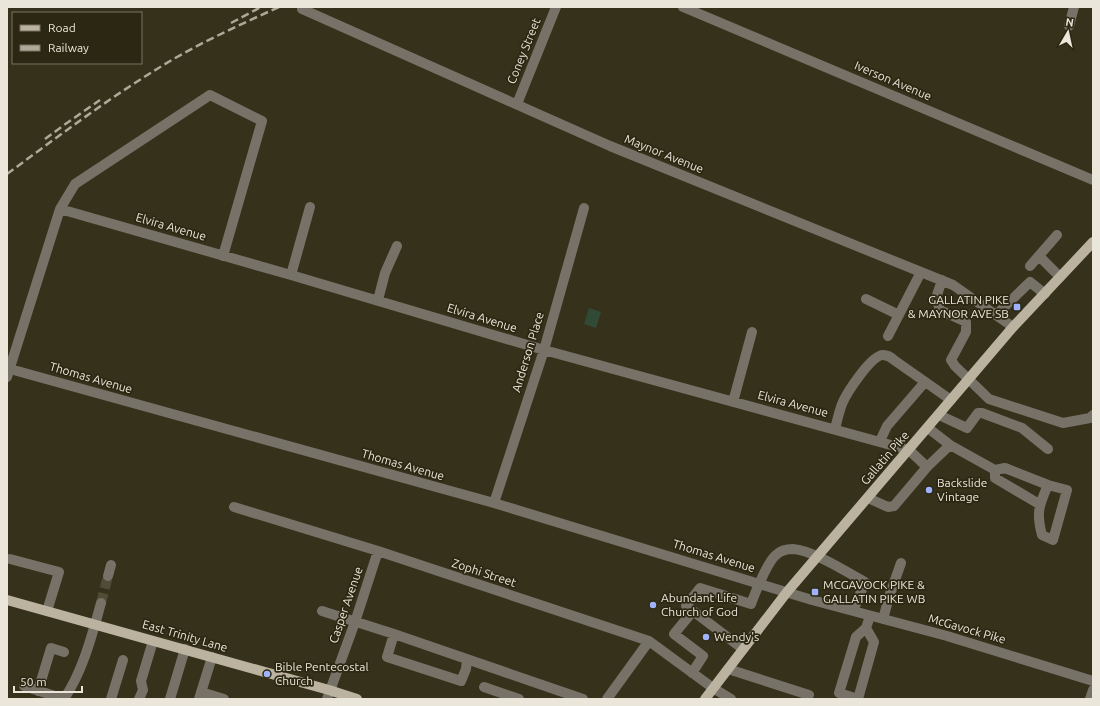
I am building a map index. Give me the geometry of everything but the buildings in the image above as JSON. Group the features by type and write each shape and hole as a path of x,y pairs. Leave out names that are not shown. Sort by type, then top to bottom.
{"main road":[{"name":"Gallatin Pike","path":"705,699 787,592 1013,327 1093,242"},
{"name":"East Trinity Lane","path":"7,600 212,657 328,695 356,699"}],"street":[{"name":"Coney Street","path":"517,104 556,7"},
{"name":"Iverson Avenue","path":"684,7 1093,180"},
{"path":"1069,26 1074,7"},
{"name":"Maynor Avenue","path":"302,9 610,146 942,280 953,285 1013,327"},
{"path":"8,373 60,209 75,184 210,95 262,122 223,256"},
{"path":"291,275 310,208"},
{"name":"Anderson Place","path":"494,503 544,350 584,208"},
{"name":"Elvira Avenue","path":"60,209 378,300 544,350 909,450"},
{"path":"1030,266 1056,235"},
{"path":"378,300 385,273 397,246"},
{"path":"1039,256 1060,277"},
{"path":"888,336 921,272"},
{"path":"942,280 936,298 940,310 966,322 966,332 951,360 955,366 990,399 1063,423 1090,418 1093,415"},
{"path":"996,315 1030,282 1045,294"},
{"path":"866,299 899,315"},
{"path":"733,402 752,332"},
{"path":"835,429 841,406 846,396 871,362 880,355 887,355 951,400"},
{"name":"Thomas Avenue","path":"8,373 494,503 787,592"},
{"path":"880,441 887,426 925,382"},
{"path":"939,415 967,428 978,413 982,413 1022,428 1048,448"},
{"path":"928,428 950,445 995,470 1004,468 1048,485 1067,490 1053,540 1042,535 1039,524 1039,504 1048,485"},
{"path":"868,498 888,507 892,507 950,445"},
{"path":"909,450 928,467"},
{"path":"995,470 995,478 1039,504"},
{"name":"Zophi Street","path":"234,508 378,552 649,641 713,688 731,699"},
{"path":"743,649 686,606 700,588 751,604 759,583 774,555 783,550 801,550 865,582 854,611"},
{"name":"Casper Avenue","path":"328,695 355,622 378,552"},
{"path":"10,559 59,572 47,611"},
{"path":"883,619 901,563"},
{"path":"108,576 111,565"},
{"name":"McGavock Pike","path":"787,592 947,636 1093,681"},
{"path":"24,686 64,699 71,690 84,658 101,603"},
{"path":"322,611 394,634 583,699"},
{"path":"692,673 702,656 674,634 693,611"},
{"path":"866,628 874,642 858,699 840,693 856,637 866,628 870,616"},
{"path":"394,634 387,657 461,681 466,669 467,659"},
{"path":"139,699 143,690 141,681 153,641"},
{"path":"607,699 649,641"},
{"path":"38,691 51,648 64,652"},
{"path":"170,699 185,650"},
{"path":"212,657 200,696 224,699"},
{"path":"111,699 123,660"},
{"path":"728,669 809,695"},
{"path":"484,687 519,699"},
{"path":"1090,699 1093,690"}],"green space":[{"path":"589,308 601,312 596,328 584,324"}],"tunnel":[{"path":"101,603 108,576"}],"railway":[{"path":"231,23 261,7"},
{"path":"7,174 62,133 171,60 279,7"},
{"path":"45,139 100,100"}],"place":[{"name":"GALLATIN PIKE & MAYNOR AVE SB","path":"1017,307"},
{"name":"Backslide Vintage","path":"929,490"},
{"name":"MCGAVOCK PIKE & GALLATIN PIKE WB","path":"815,592"},
{"name":"Abundant Life Church of God","path":"653,605"},
{"name":"Wendy's","path":"706,637"},
{"name":"Bible Pentecostal Church","path":"267,674"}]}
